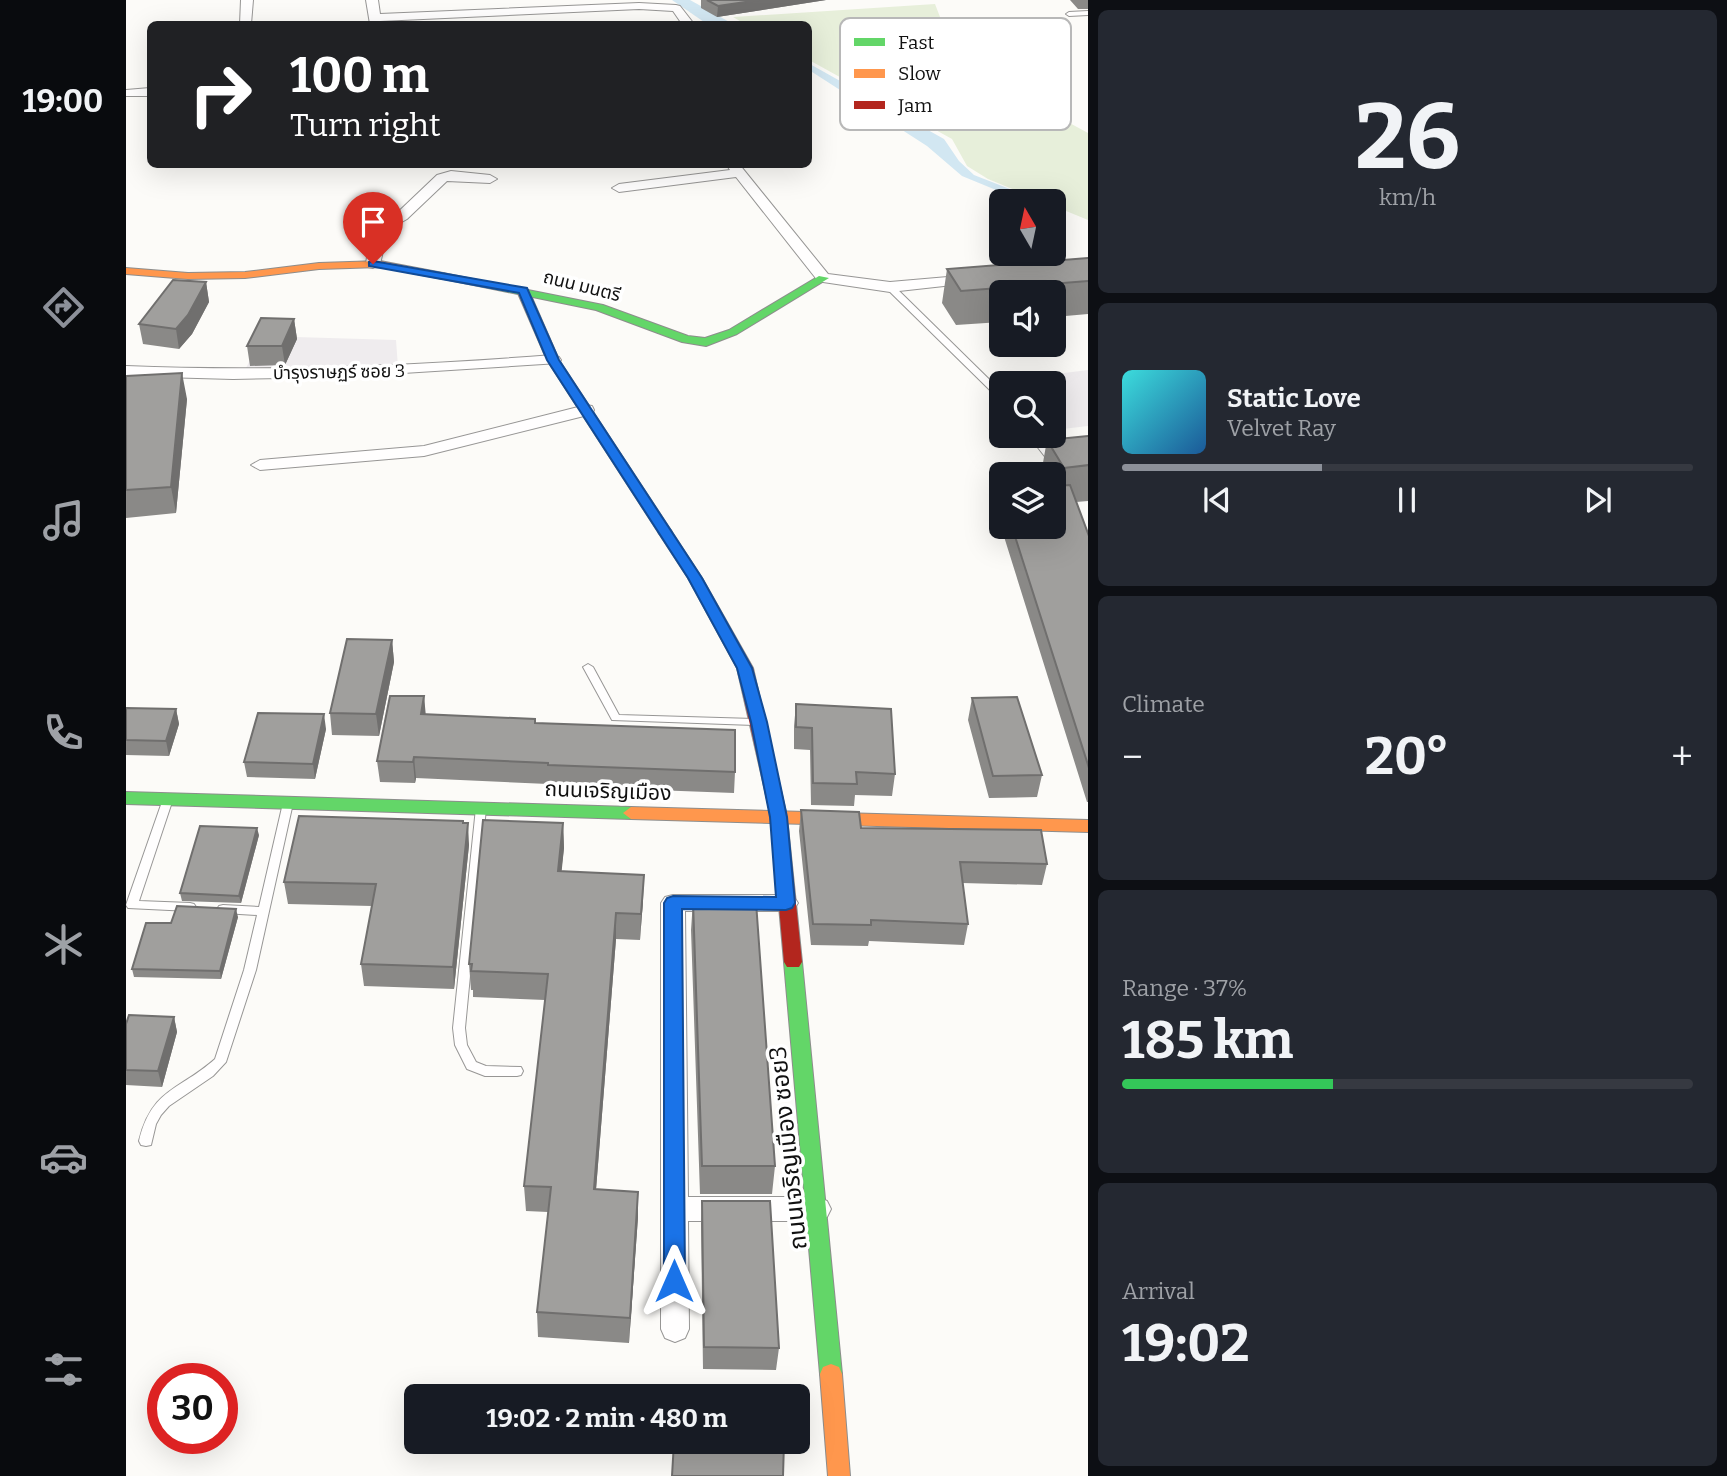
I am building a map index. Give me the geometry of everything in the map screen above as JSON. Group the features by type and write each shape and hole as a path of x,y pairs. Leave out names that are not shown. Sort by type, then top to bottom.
{"street":[{"path":"246,21 247,0"},
{"path":"372,0 374,21 607,4 676,8 686,21"},
{"path":"487,0 499,13"},
{"path":"130,93 147,92"},
{"path":"619,188 735,169 823,278 890,286 983,278"},
{"path":"373,264 377,236 382,227 402,216 442,178 451,176 491,179"},
{"name":"ถนน มนตรี","path":"126,271 188,276 244,275 319,266 373,264 599,307 686,339 706,342 733,332 823,278"},
{"name":"ถนนเจริญเมือง ซอย3","path":"523,291 553,360 701,590 745,668 779,817 817,1209 839,1476"},
{"name":"บำรุงราษฏร์ ซอย 3","path":"126,371 173,374 340,373 553,360"},
{"path":"260,465 424,451 586,410"},
{"name":"ถนนเจริญเมือง","path":"126,798 1088,826"},
{"path":"675,1329 673,903 786,903"},
{"path":"674,1209 817,1209"}],"lane":[{"path":"1069,14 1088,13"},
{"path":"890,286 989,384"},
{"path":"1043,448 1049,456 1062,454"},
{"path":"588,667 616,718 759,722"},
{"path":"168,799 132,905 198,908"},
{"path":"146,1141 148,1124 154,1112 169,1098 211,1071 220,1062 250,970 288,803"},
{"path":"481,808 459,1028 460,1045 471,1065 485,1071 517,1071"},
{"path":"211,908 264,911"}],"shaded area":[{"path":"262,336 396,340 398,367 245,370"},
{"path":"1088,370 1088,426 1066,429 1066,373"}],"green space":[{"path":"935,4 940,18 840,18 840,77 812,62 812,21 740,21 733,17"},
{"path":"1071,124 1088,133 1088,220 1066,211 1066,189 1013,189 988,179 967,166 952,139 936,130 1071,130"}],"water":[{"path":"812,65 840,81 840,90 812,72"},
{"path":"902,130 928,130 944,139 959,161 974,175 1010,189 994,189 962,176 927,146"}],"building":[{"path":"707,0 759,0 718,6"},
{"path":"1088,258 1088,281 989,280 989,289 961,291 947,269 989,266 1066,266 1066,260"},
{"path":"173,280 206,282 188,315 176,329 139,324"},
{"path":"261,318 294,319 282,346 247,346"},
{"path":"182,373 171,487 126,490 126,376"},
{"path":"1088,436 1088,465 1066,468 1066,462 1060,462 1052,448 1066,448 1066,438"},
{"path":"1066,485 1070,485 1088,533 1088,765 1016,539 1066,539"},
{"path":"347,639 392,640 376,714 330,713"},
{"path":"390,696 424,696 421,714 535,719 535,723 735,730 735,772 414,757 413,762 377,761"},
{"path":"1017,697 1042,775 993,776 972,698"},
{"path":"796,704 891,709 895,774 856,772 857,784 813,783 812,728 796,727"},
{"path":"126,708 176,709 166,741 126,740"},
{"path":"258,713 324,714 313,764 244,762"},
{"path":"801,810 859,812 861,828 1041,830 1047,864 960,862 968,924 871,920 871,925 813,924"},
{"path":"299,816 468,823 453,967 361,964 376,884 284,882"},
{"path":"483,820 563,823 558,871 644,875 641,914 616,913 594,1189 638,1192 630,1318 537,1312 551,1187 524,1186 548,974 471,971 472,964 469,964"},
{"path":"200,826 257,828 239,896 180,893"},
{"path":"693,901 756,902 775,1166 702,1166"},
{"path":"177,906 236,909 220,971 132,969 146,923 171,923"},
{"path":"129,1015 174,1017 158,1071 126,1070 126,1024"},
{"path":"702,1201 770,1201 779,1348 704,1347"},
{"path":"673,1454 784,1454 783,1476 672,1476"}],"waterway":[{"path":"680,0 712,21"}],"traffic: fast":[{"path":"443,276 599,307 686,339 706,342 733,332 823,278"},
{"path":"126,798 631,813"},
{"path":"793,962 831,1374"}],"traffic: slow":[{"path":"126,271 188,276 245,275 319,266 380,264 443,276"},
{"path":"523,291 553,360 665,532"},
{"path":"631,813 1088,826"},
{"path":"831,1374 839,1476"}],"traffic: jam":[{"path":"665,532 695,578 745,668 779,817 793,962"}],"route":[{"path":"373,264 523,291 553,360 695,578 745,668 779,817 786,903 673,903 674,1281"}]}
